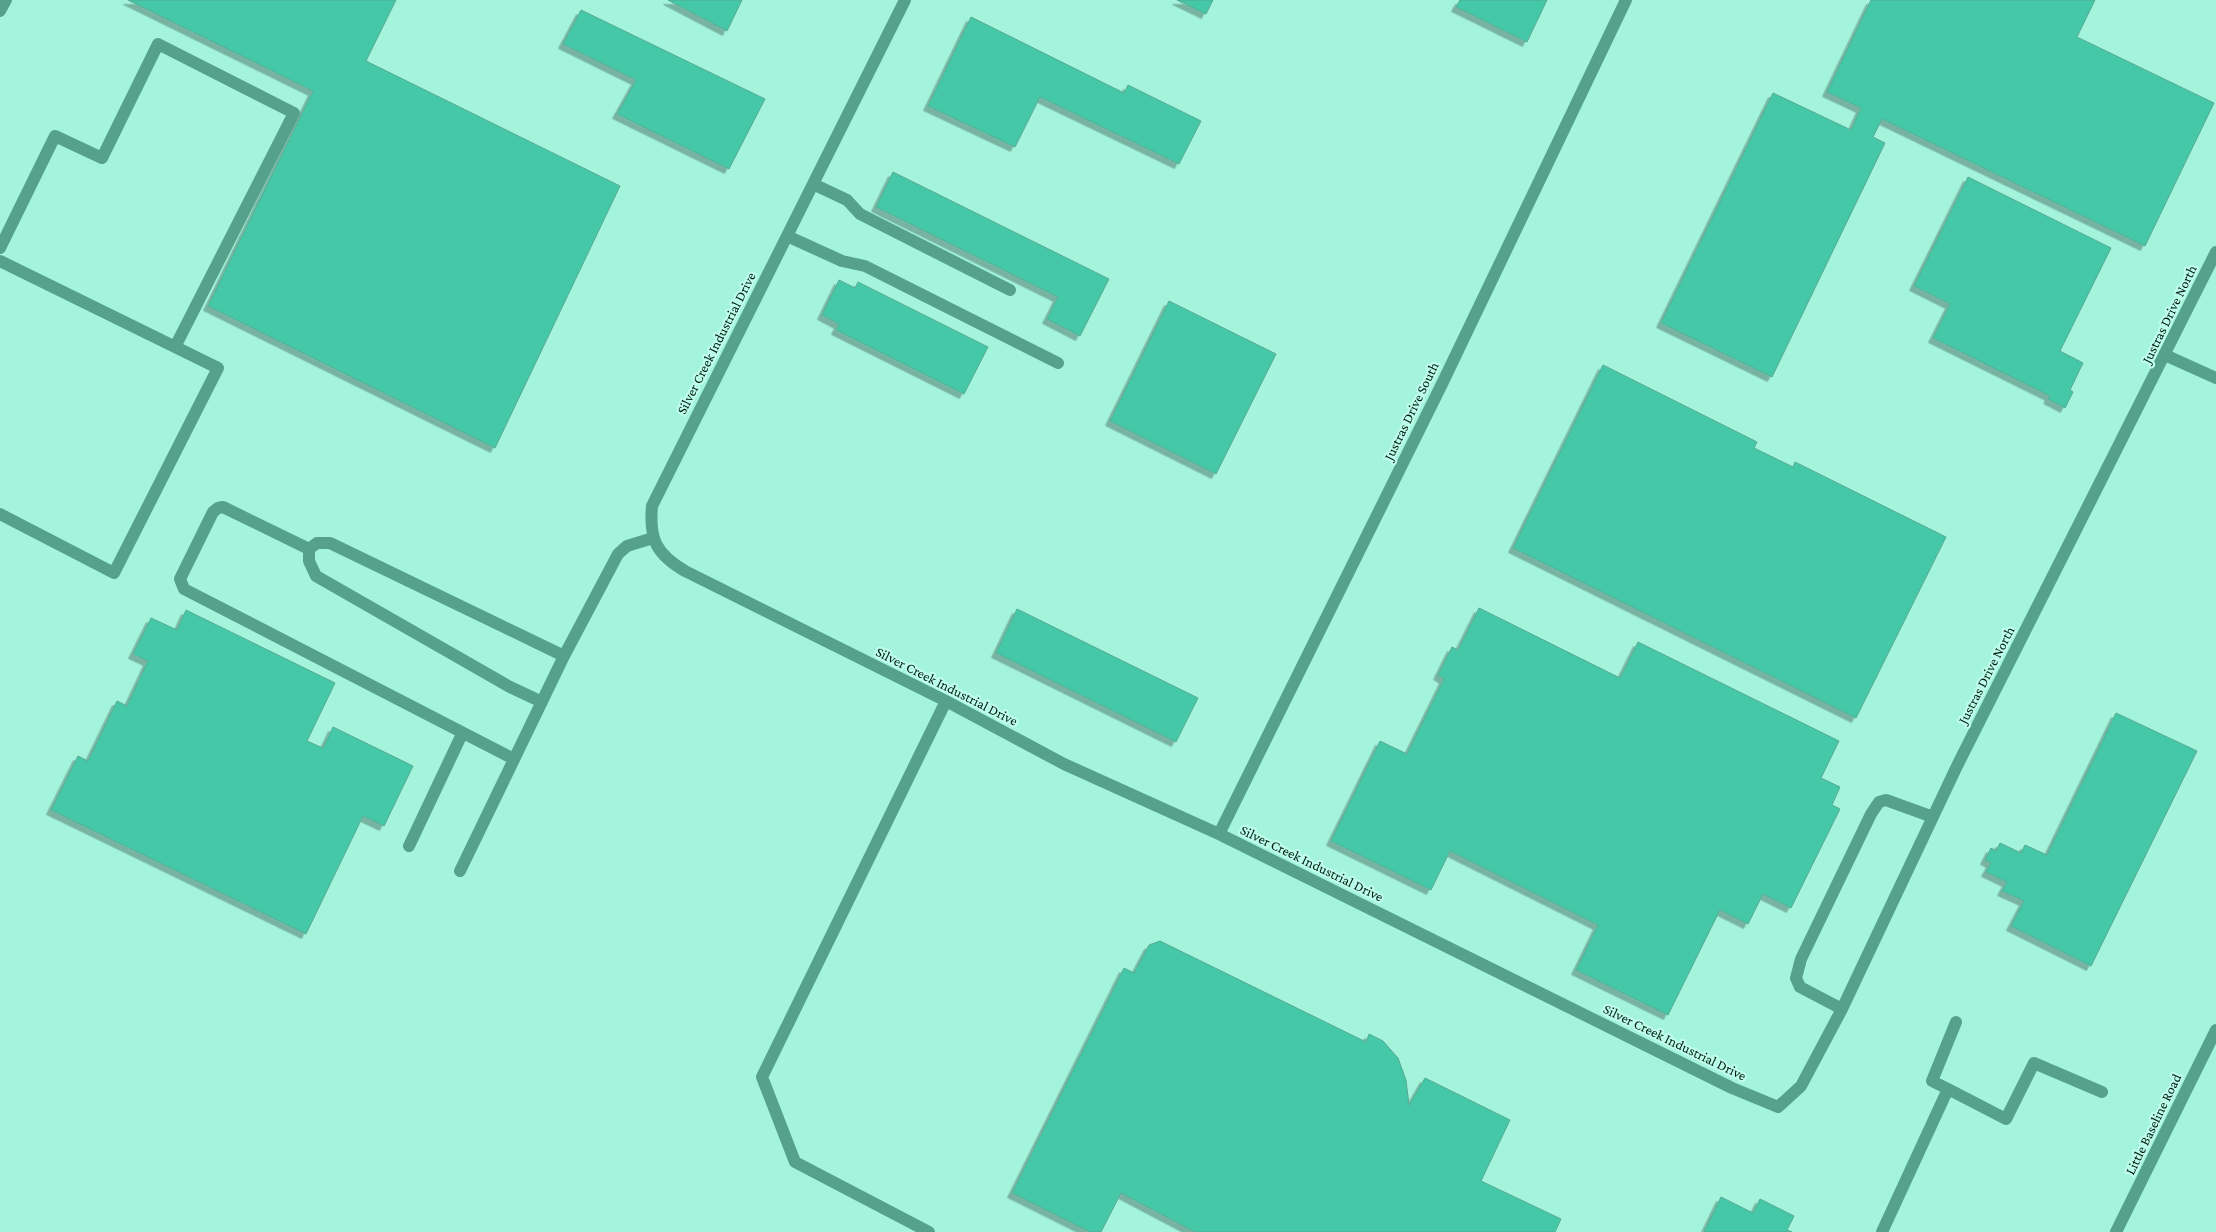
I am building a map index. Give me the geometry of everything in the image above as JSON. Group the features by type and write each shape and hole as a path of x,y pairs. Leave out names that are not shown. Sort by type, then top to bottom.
{"street":[{"path":"0,11 6,0"},
{"name":"Silver Creek Industrial Drive","path":"905,0 652,506 651,524 653,538 660,551 670,562 685,571 946,701 1064,764 1219,834 1724,1084 1778,1107"},
{"name":"Justras Drive South","path":"1219,834 1436,395 1626,0"},
{"path":"0,248 55,136 102,158 158,44 294,113 175,347"},
{"path":"813,184 846,200 860,214 1010,290"},
{"path":"787,236 842,262 865,266 1058,363"},
{"name":"Justras Drive North","path":"1778,1107 1801,1086 1842,1009 1933,817 2216,252"},
{"path":"0,260 218,368 114,573 0,514"},
{"path":"2165,355 2216,378"},
{"path":"309,549 223,507 218,508 213,512 180,579 181,585 184,589 462,734 514,759"},
{"path":"460,871 564,656 618,554 626,546 653,538"},
{"path":"309,549 317,543 330,542 564,656"},
{"path":"309,549 309,561 316,576 510,686 542,702"},
{"path":"929,1232 795,1162 762,1077 946,701"},
{"path":"409,846 462,734"},
{"path":"1842,1009 1800,987 1796,978 1801,959 1871,814 1879,802 1886,800 1933,817"},
{"path":"1956,1022 1932,1081 2006,1119 2034,1063 2102,1092"},
{"name":"Little Baseline Road","path":"2116,1232 2216,1030"},
{"path":"1882,1232 1948,1090"}],"building":[{"path":"128,0 396,0 366,61 620,186 495,448 208,306 313,91"},
{"path":"668,0 742,0 727,31"},
{"path":"1177,0 1213,0 1206,14"},
{"path":"1460,0 1547,0 1527,42 1456,7"},
{"path":"1871,0 2095,0 2077,37 2214,103 2145,246 1882,119 1873,137 1885,143 1772,377 1661,323 1773,93 1851,130 1861,108 1827,92"},
{"path":"581,10 765,99 729,169 617,114 636,80 563,44"},
{"path":"971,17 1124,93 1128,85 1201,121 1179,164 1040,97 1015,147 928,106"},
{"path":"893,172 1109,279 1080,336 1047,319 1058,297 876,207"},
{"path":"1968,177 2111,248 2060,351 2083,363 2070,390 2073,392 2065,408 2048,399 2050,396 1933,338 1950,304 1914,286"},
{"path":"839,280 855,288 858,282 988,347 964,394 836,330 839,324 822,315"},
{"path":"1169,301 1276,354 1216,474 1110,421"},
{"path":"1603,365 1757,442 1754,448 1793,467 1795,462 1946,537 1856,718 1513,548"},
{"path":"1479,608 1620,678 1638,642 1839,741 1821,778 1840,787 1832,805 1840,809 1791,908 1763,894 1748,924 1720,910 1668,1015 1576,970 1598,925 1450,851 1431,890 1331,841 1380,741 1407,754 1444,679 1438,675 1452,647 1458,650"},
{"path":"1017,609 1198,698 1176,742 996,653"},
{"path":"186,610 335,683 307,741 323,748 333,727 413,766 384,826 363,816 306,934 51,810 78,756 88,761 117,701 127,706 148,661 133,654 151,618 177,630"},
{"path":"2116,713 2197,751 2091,966 2011,926 2024,901 2002,891 2007,882 1986,872 1991,863 1985,860 1991,848 1996,851 2000,843 2021,853 2025,845 2047,855"},
{"path":"1160,941 1366,1042 1369,1034 1383,1041 1398,1058 1406,1080 1409,1105 1425,1078 1510,1120 1481,1181 1561,1219 1555,1232 1195,1232 1121,1193 1101,1232 1090,1232 1012,1193 1124,968 1134,973 1149,945"},
{"path":"1721,1197 1753,1213 1760,1199 1794,1216 1787,1230 1792,1232 1704,1232"}]}
